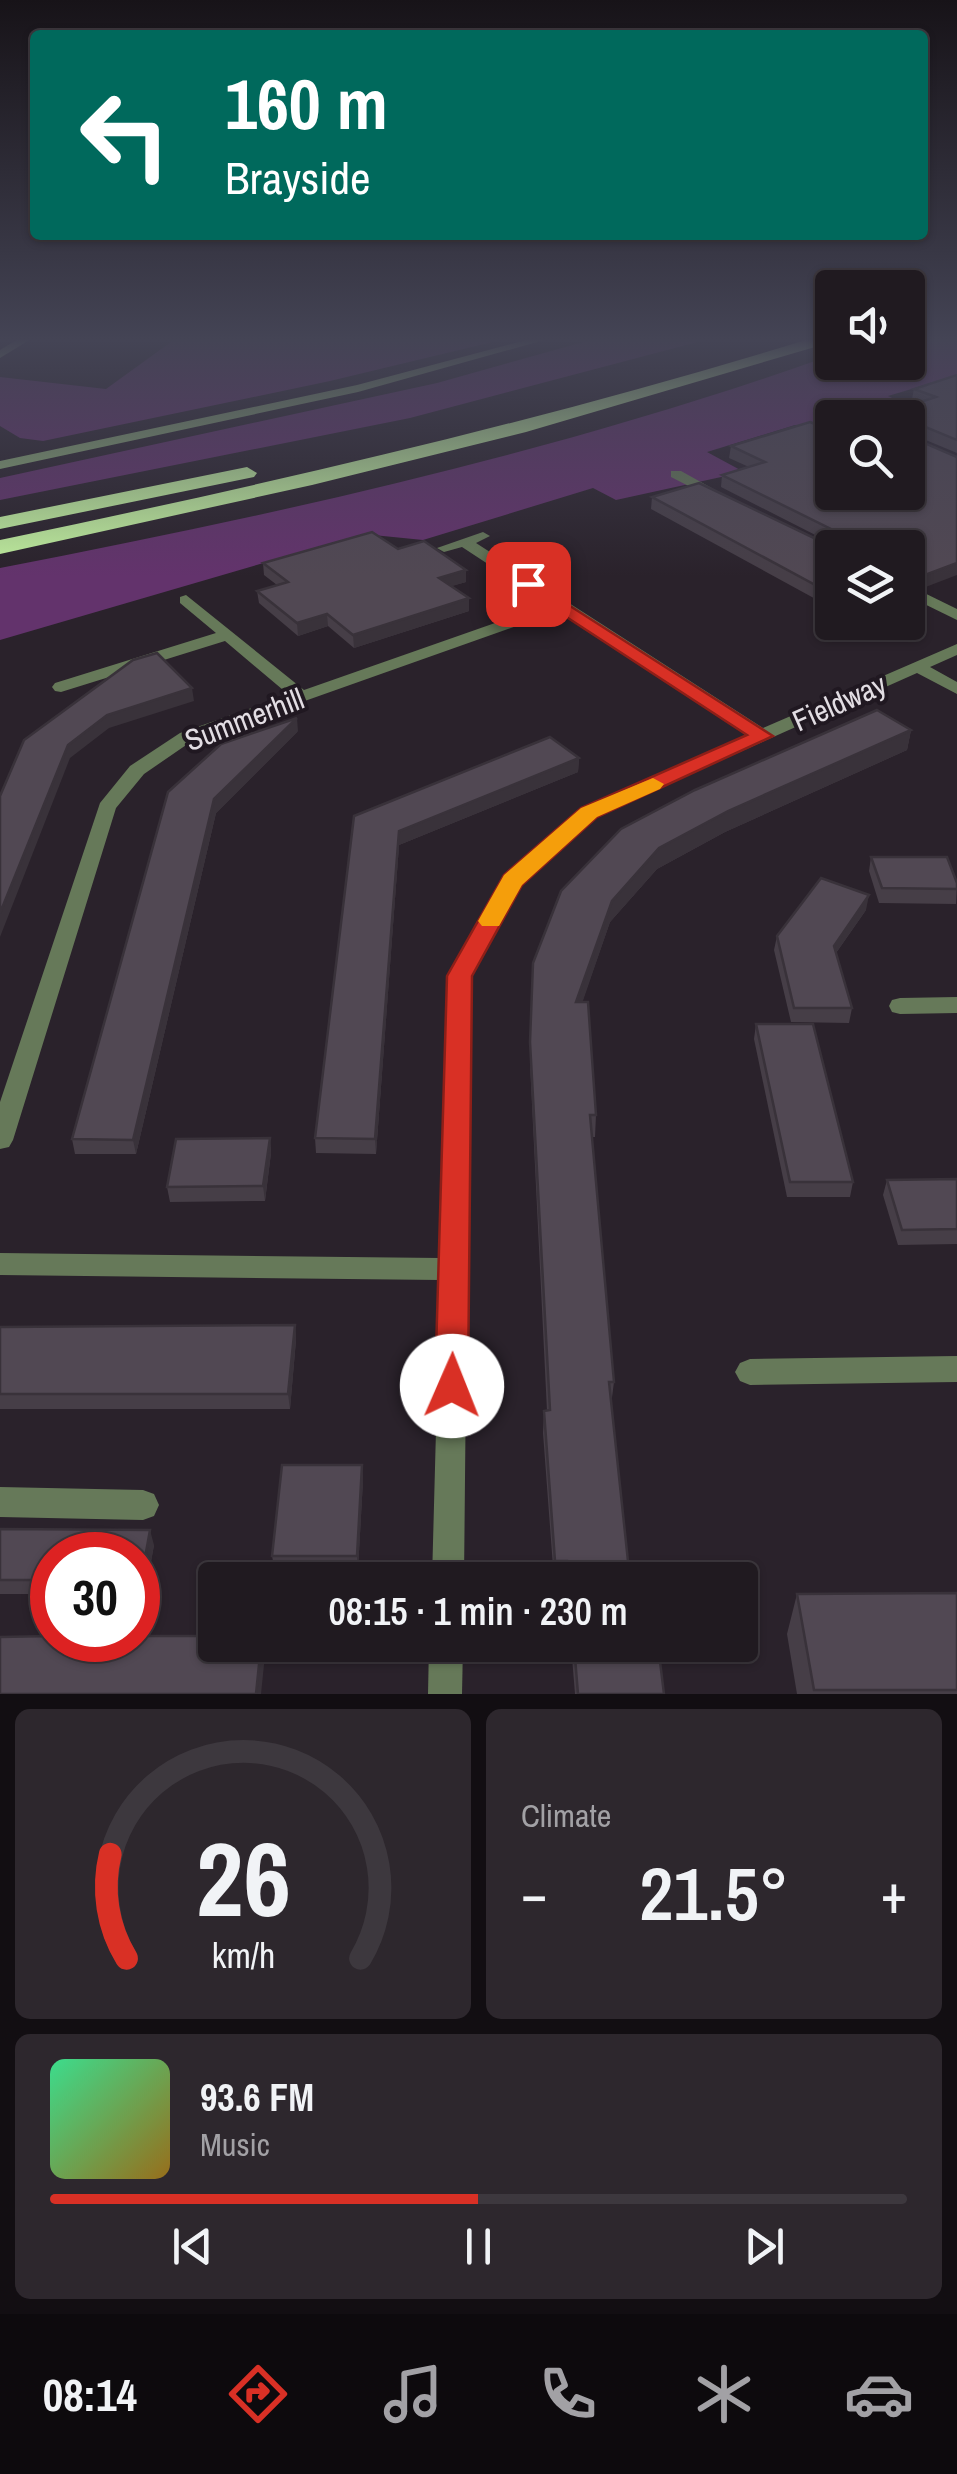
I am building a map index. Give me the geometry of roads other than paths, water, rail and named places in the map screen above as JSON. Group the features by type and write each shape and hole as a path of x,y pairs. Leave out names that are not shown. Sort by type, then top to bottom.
{"highway":[{"path":"0,522 305,461 477,418"},
{"path":"0,547 414,455 555,418"}],"street":[{"path":"0,465 218,418"},
{"path":"659,480 682,472 728,500"},
{"path":"444,548 483,536"},
{"path":"464,542 763,736"},
{"path":"925,599 957,615"},
{"path":"186,600 302,696"},
{"name":"Summerhill","path":"0,1140 107,807 137,770 186,737 561,605"},
{"path":"62,687 228,635"},
{"name":"Fieldway","path":"448,1562 459,976 513,880 589,812 957,650"},
{"path":"918,667 957,689"},
{"path":"900,1006 955,1012"},
{"path":"0,1264 454,1269"},
{"path":"750,1372 957,1369"},
{"path":"0,1502 143,1505"},
{"path":"446,1662 446,1694"}]}
